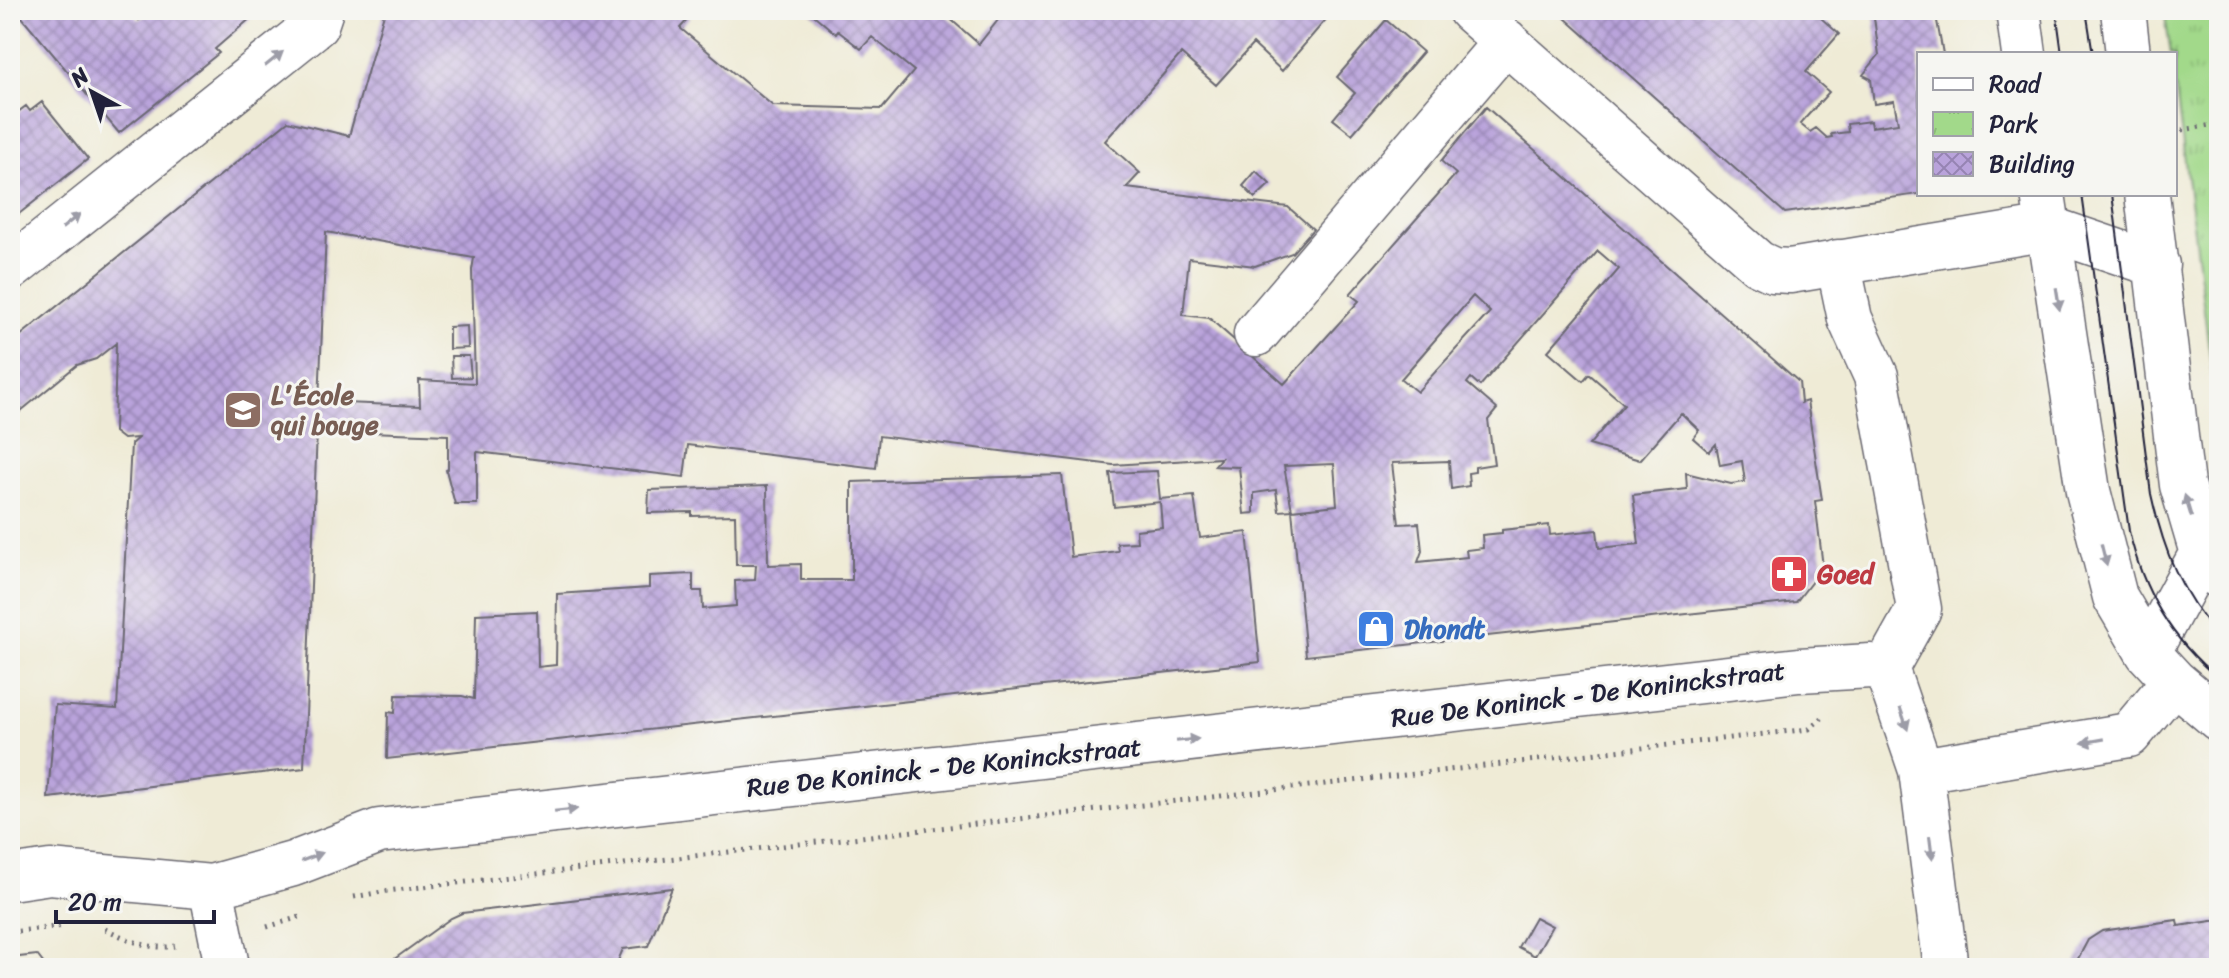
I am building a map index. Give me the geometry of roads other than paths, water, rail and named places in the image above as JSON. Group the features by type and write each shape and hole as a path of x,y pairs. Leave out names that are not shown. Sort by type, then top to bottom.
{"street":[{"path":"10,269 316,25 321,10"},
{"path":"1470,10 1758,263 1773,270 1790,271 1838,262 2045,211 2157,265"},
{"path":"2018,10 2024,52"},
{"path":"2123,10 2128,52"},
{"path":"1256,334 1506,41"},
{"path":"1921,770 2129,735 2211,565 2182,485 2147,196"},
{"path":"2045,211 2088,491 2115,597 2161,667 2219,719"},
{"path":"1838,262 1850,319 1876,376 1919,609 1886,668 1921,770 1946,968"},
{"name":"Rue De Koninck - De Koninckstraat","path":"10,878 50,872 211,887 293,864 379,831 1799,670 1886,668"},
{"path":"211,887 223,953"}],"tram line":[{"path":"2056,10 2062,52"},
{"path":"2086,10 2093,52"},
{"path":"2082,196 2129,531 2135,553 2161,613 2187,648 2219,679"},
{"path":"2112,196 2156,515 2175,570 2194,604 2219,637"}],"place":[{"name":"L'École qui bouge","path":"243,410"},
{"name":"Goed","path":"1789,574"},
{"name":"Dhondt","path":"1376,629"}]}
